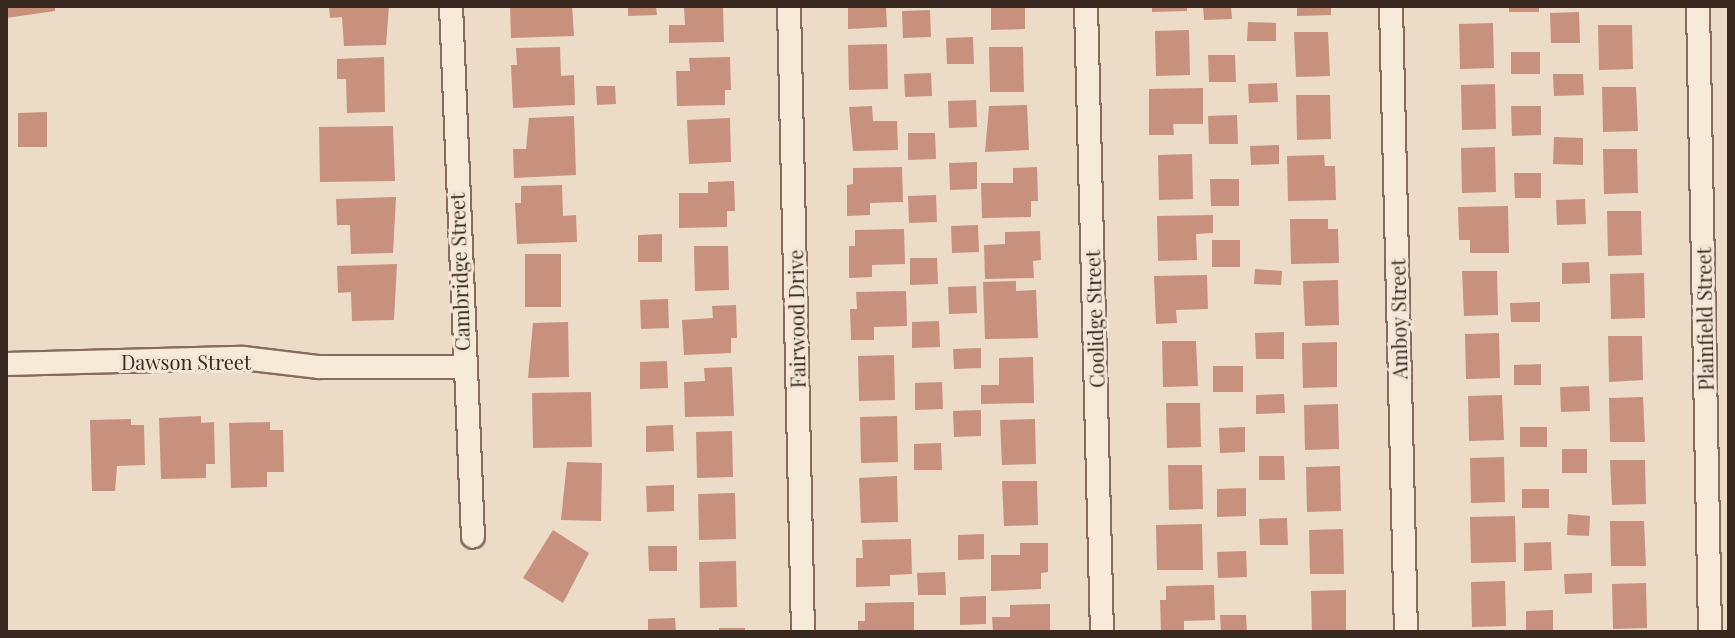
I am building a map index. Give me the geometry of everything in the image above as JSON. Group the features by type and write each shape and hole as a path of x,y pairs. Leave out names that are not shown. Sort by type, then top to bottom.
{"street":[{"name":"Cambridge Street","path":"451,6 462,367 473,537"},
{"name":"Fairwood Drive","path":"789,6 803,632"},
{"name":"Coolidge Street","path":"1086,6 1102,632"},
{"name":"Amboy Street","path":"1391,6 1406,632"},
{"name":"Plainfield Street","path":"1698,6 1710,632"},
{"name":"Dawson Street","path":"6,364 243,358 319,367 462,367"}],"building":[{"path":"6,6 55,6 55,11 6,18"},
{"path":"329,6 389,6 386,45 344,46 342,17 330,18"},
{"path":"510,6 572,6 574,36 511,38"},
{"path":"628,6 656,6 657,15 628,16"},
{"path":"684,6 723,6 724,42 669,43 669,25 685,25"},
{"path":"848,6 886,6 887,27 848,29"},
{"path":"991,6 1025,6 1025,29 991,30"},
{"path":"1152,6 1187,6 1187,11 1152,12"},
{"path":"1203,6 1231,6 1232,19 1204,20"},
{"path":"1297,6 1331,6 1331,15 1297,16"},
{"path":"1509,6 1539,6 1539,12 1509,12"},
{"path":"930,10 931,37 903,38 902,11"},
{"path":"1579,12 1580,43 1551,43 1550,13"},
{"path":"1248,22 1276,23 1276,41 1247,41"},
{"path":"1493,23 1494,68 1460,69 1459,24"},
{"path":"1598,25 1632,25 1633,69 1599,70"},
{"path":"1189,30 1190,75 1156,76 1155,31"},
{"path":"1294,32 1328,32 1330,76 1296,77"},
{"path":"973,37 974,64 947,64 946,38"},
{"path":"887,44 888,89 849,90 848,45"},
{"path":"560,47 561,76 574,75 575,105 513,108 511,65 517,65 516,48"},
{"path":"989,47 1023,47 1024,92 990,92"},
{"path":"1511,52 1540,52 1540,74 1511,74"},
{"path":"1208,55 1235,55 1236,82 1209,82"},
{"path":"384,57 385,112 347,113 346,79 337,79 337,59"},
{"path":"730,57 731,90 725,90 725,105 677,106 676,71 690,71 689,58"},
{"path":"931,73 932,96 905,97 904,74"},
{"path":"1553,74 1583,74 1584,95 1554,96"},
{"path":"1277,83 1278,102 1249,103 1248,84"},
{"path":"1495,84 1496,129 1462,130 1461,85"},
{"path":"596,86 615,86 616,104 597,105"},
{"path":"1602,87 1636,87 1638,131 1603,132"},
{"path":"1203,88 1203,124 1173,124 1174,135 1149,135 1149,89"},
{"path":"1296,95 1330,95 1331,139 1297,140"},
{"path":"976,100 977,127 949,128 948,101"},
{"path":"1027,105 1029,150 985,152 989,106"},
{"path":"872,106 873,121 897,121 898,150 853,151 849,107"},
{"path":"1511,106 1541,106 1541,135 1512,136"},
{"path":"47,112 47,147 18,147 18,113"},
{"path":"1237,115 1238,144 1209,144 1208,116"},
{"path":"574,116 576,175 514,178 513,149 526,149 529,118"},
{"path":"730,118 731,162 689,164 687,120"},
{"path":"393,126 395,181 320,182 319,127"},
{"path":"908,133 935,133 936,159 908,160"},
{"path":"1554,137 1583,138 1583,165 1553,164"},
{"path":"1279,145 1279,164 1251,165 1250,146"},
{"path":"1495,147 1496,192 1462,193 1461,148"},
{"path":"1603,149 1637,149 1638,193 1604,194"},
{"path":"1192,154 1193,199 1159,200 1158,155"},
{"path":"1324,155 1325,166 1335,166 1336,200 1288,201 1287,156"},
{"path":"977,162 977,189 950,190 949,163"},
{"path":"902,167 903,202 870,203 870,215 847,216 847,185 853,184 853,168"},
{"path":"1037,167 1038,201 1031,201 1031,217 982,218 981,183 1013,183 1013,168"},
{"path":"1514,173 1541,173 1541,198 1515,198"},
{"path":"1210,179 1239,179 1239,206 1211,206"},
{"path":"734,181 735,211 727,211 727,227 679,228 679,193 708,193 708,182"},
{"path":"562,185 563,216 576,215 577,242 517,244 515,203 521,203 521,186"},
{"path":"936,195 937,222 909,223 908,196"},
{"path":"396,197 393,253 351,254 350,225 337,225 336,199"},
{"path":"1585,199 1586,224 1557,225 1556,200"},
{"path":"1508,206 1509,253 1470,253 1470,240 1459,240 1458,207"},
{"path":"1607,211 1641,211 1642,255 1608,256"},
{"path":"1213,215 1213,233 1196,234 1197,260 1158,261 1157,216"},
{"path":"1290,219 1328,219 1328,229 1338,229 1339,263 1291,264"},
{"path":"978,225 979,252 952,253 951,226"},
{"path":"904,229 905,264 872,265 872,277 849,278 849,246 855,246 855,230"},
{"path":"1040,231 1041,260 1033,261 1034,278 985,279 984,245 1005,244 1005,232"},
{"path":"662,234 662,262 638,262 638,235"},
{"path":"1212,240 1240,240 1240,267 1212,267"},
{"path":"694,246 728,246 729,290 695,291"},
{"path":"525,254 561,254 561,307 525,307"},
{"path":"910,258 937,258 938,284 910,285"},
{"path":"1589,262 1590,283 1562,284 1562,263"},
{"path":"397,264 394,320 352,321 351,292 338,293 337,266"},
{"path":"1255,269 1282,271 1281,285 1254,284"},
{"path":"1462,271 1497,271 1498,315 1464,316"},
{"path":"1644,273 1645,318 1611,319 1610,274"},
{"path":"1207,275 1208,309 1176,310 1177,323 1156,324 1154,276"},
{"path":"1338,280 1339,325 1305,326 1303,281"},
{"path":"1016,281 1016,291 1036,290 1038,338 985,339 983,282"},
{"path":"976,286 977,313 949,314 948,287"},
{"path":"906,291 907,326 874,327 874,340 851,340 850,309 857,309 856,292"},
{"path":"668,299 669,328 641,329 640,300"},
{"path":"1540,302 1540,322 1511,322 1510,303"},
{"path":"736,305 737,338 731,338 731,353 684,355 682,320 713,318 712,306"},
{"path":"939,321 940,347 912,348 912,322"},
{"path":"568,322 569,377 528,378 533,323"},
{"path":"1284,332 1284,359 1256,359 1255,333"},
{"path":"1499,333 1500,378 1466,379 1465,334"},
{"path":"1608,336 1642,336 1643,380 1609,382"},
{"path":"1162,341 1196,341 1198,386 1163,387"},
{"path":"1337,342 1337,387 1303,388 1302,343"},
{"path":"981,348 981,368 954,369 953,349"},
{"path":"894,355 895,400 859,401 858,356"},
{"path":"1033,357 1034,403 981,404 981,385 999,385 999,358"},
{"path":"667,361 668,388 640,389 640,362"},
{"path":"1541,364 1541,385 1514,385 1514,365"},
{"path":"1213,366 1243,366 1243,392 1213,392"},
{"path":"732,367 734,416 685,417 684,382 705,381 704,368"},
{"path":"942,382 943,409 915,410 915,383"},
{"path":"1589,386 1590,411 1561,412 1560,387"},
{"path":"591,392 592,447 533,448 532,393"},
{"path":"1284,394 1285,413 1256,414 1256,395"},
{"path":"1502,395 1504,440 1469,441 1468,396"},
{"path":"1643,397 1645,442 1610,442 1609,398"},
{"path":"1166,403 1200,403 1201,447 1167,448"},
{"path":"1338,404 1339,449 1305,450 1304,405"},
{"path":"981,410 981,436 954,437 953,411"},
{"path":"201,416 201,423 214,422 215,464 206,464 206,478 161,479 159,418"},
{"path":"897,416 898,462 861,463 860,417"},
{"path":"131,419 131,425 144,425 145,465 117,466 115,491 92,491 90,420"},
{"path":"1035,419 1036,464 1002,465 1000,420"},
{"path":"270,422 270,430 283,430 284,472 267,472 267,487 231,488 229,423"},
{"path":"673,425 674,451 646,452 646,426"},
{"path":"1245,427 1245,452 1220,453 1219,428"},
{"path":"1520,427 1547,427 1547,447 1520,447"},
{"path":"732,431 733,477 697,478 696,432"},
{"path":"941,443 942,470 914,470 914,444"},
{"path":"1562,449 1587,449 1587,473 1562,473"},
{"path":"1259,456 1284,456 1285,480 1259,480"},
{"path":"1504,457 1505,502 1471,503 1470,458"},
{"path":"1610,460 1645,460 1646,504 1612,505"},
{"path":"567,462 602,463 601,521 561,520"},
{"path":"1168,465 1202,465 1203,509 1169,510"},
{"path":"1340,466 1341,511 1307,512 1306,467"},
{"path":"897,476 898,522 861,523 859,478"},
{"path":"1002,481 1037,481 1038,525 1004,526"},
{"path":"674,485 674,511 647,512 646,486"},
{"path":"1246,488 1246,516 1217,517 1217,489"},
{"path":"1522,489 1549,489 1549,508 1522,508"},
{"path":"735,493 736,539 699,540 698,494"},
{"path":"1568,514 1590,516 1589,536 1567,535"},
{"path":"1515,516 1516,562 1471,563 1470,517"},
{"path":"1287,518 1288,545 1260,545 1259,519"},
{"path":"1610,521 1644,521 1646,566 1611,566"},
{"path":"1202,524 1203,570 1157,570 1156,525"},
{"path":"1343,529 1344,574 1310,574 1309,530"},
{"path":"553,530 589,553 563,603 523,578"},
{"path":"984,534 984,559 958,560 958,535"},
{"path":"911,539 912,574 890,575 890,586 856,587 856,558 863,558 862,540"},
{"path":"1551,542 1552,570 1524,571 1524,543"},
{"path":"1020,543 1048,543 1048,572 1041,573 1041,589 991,591 991,555 1020,555"},
{"path":"648,546 677,546 677,571 649,571"},
{"path":"1246,551 1247,577 1218,578 1217,552"},
{"path":"736,561 737,607 700,608 699,562"},
{"path":"945,572 946,595 918,595 917,573"},
{"path":"1592,573 1592,593 1565,594 1564,574"},
{"path":"1505,581 1506,626 1472,627 1471,582"},
{"path":"1646,583 1647,628 1613,629 1612,584"},
{"path":"1214,585 1215,620 1184,621 1184,632 1161,632 1160,600 1166,600 1166,586"},
{"path":"1346,590 1346,632 1312,632 1311,591"},
{"path":"986,596 986,624 960,625 960,597"},
{"path":"914,602 914,632 858,632 858,621 865,621 865,603"},
{"path":"1050,604 1050,632 993,632 992,617 1010,617 1010,605"},
{"path":"1553,610 1553,632 1526,632 1526,611"},
{"path":"1220,615 1246,615 1247,632 1221,632"},
{"path":"675,618 676,632 648,632 648,619"},
{"path":"719,628 745,628 745,632 719,632"}]}
